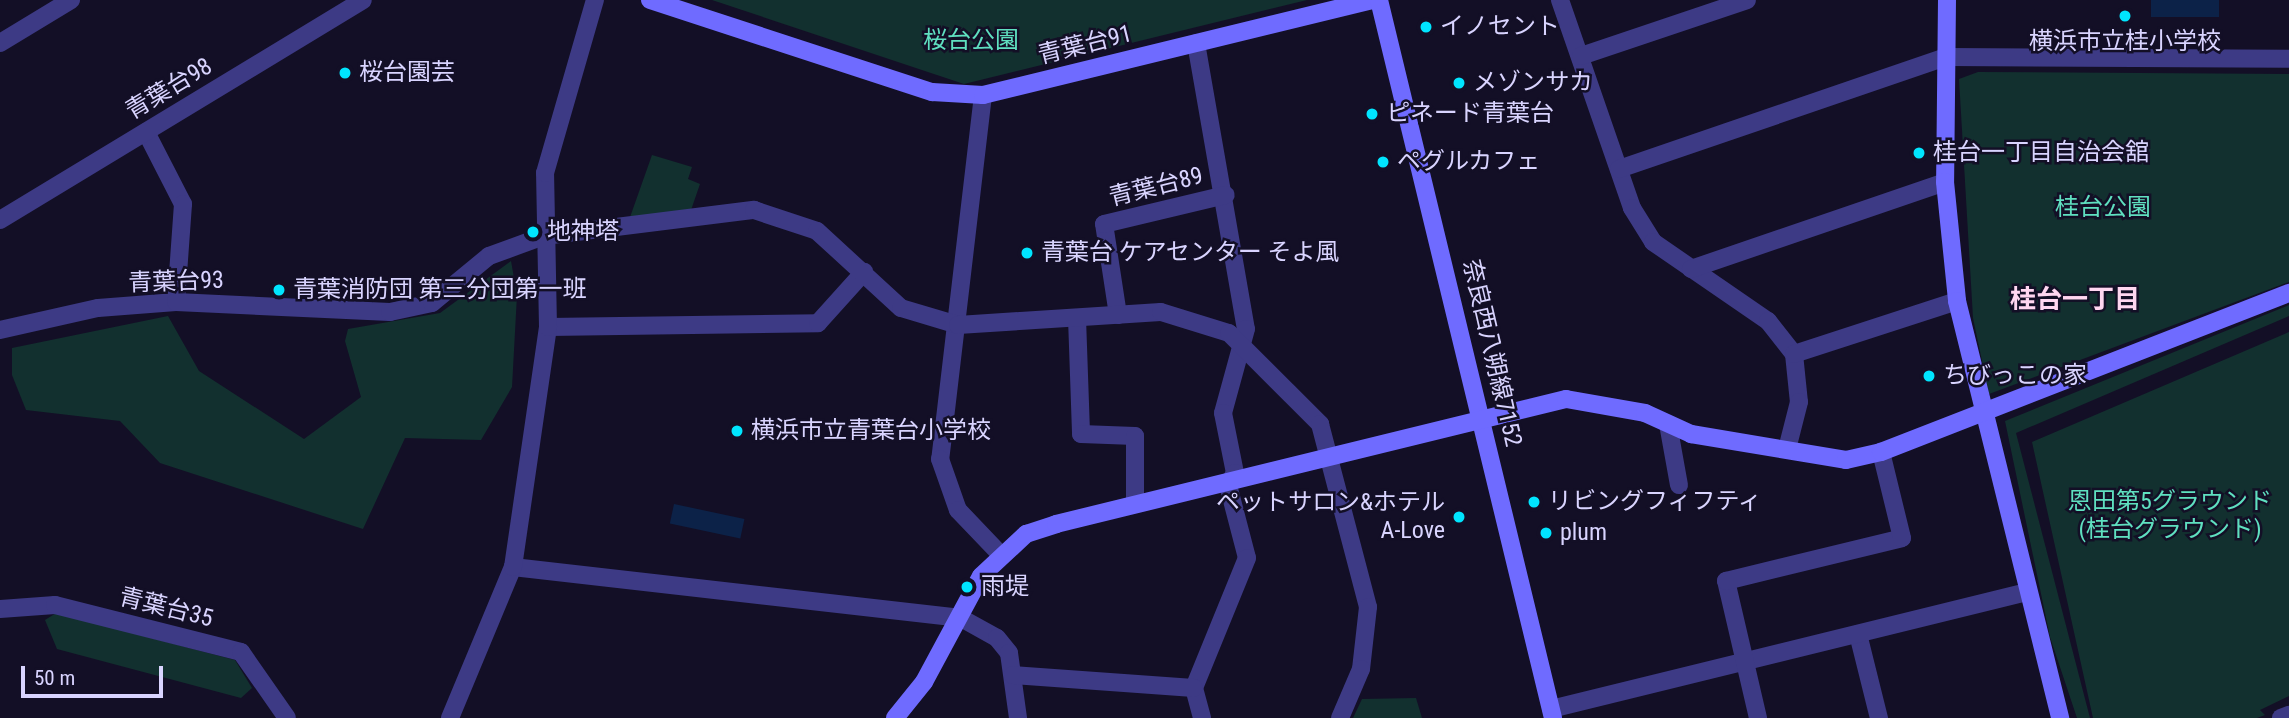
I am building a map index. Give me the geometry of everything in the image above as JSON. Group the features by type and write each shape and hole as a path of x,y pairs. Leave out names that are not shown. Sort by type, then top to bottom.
{"street":[{"path":"0,43 71,0"},
{"name":"青葉台98","path":"0,220 363,0"},
{"path":"450,718 513,567 548,327 544,236 545,173 595,0"},
{"name":"青葉台91","path":"650,0 932,92 983,95 1373,0"},
{"name":"奈良西八朔線7152","path":"1379,0 1484,422 1552,713"},
{"path":"1560,0 1619,169 1653,242 1768,321 1794,354 1799,402 1787,449"},
{"path":"1581,57 1747,0"},
{"path":"1947,0 1945,182 1956,301 2025,593 2060,718"},
{"path":"1196,43 1226,195 1246,329 1239,342 1223,413 1234,473 1228,485 1247,558 1194,688 1202,718"},
{"path":"1619,169 1947,57 2289,59"},
{"path":"983,95 958,325 940,459 958,510 1000,554"},
{"path":"146,132 183,204 176,302"},
{"path":"1691,269 1945,182"},
{"name":"青葉台89","path":"1118,315 1104,224 1226,195"},
{"name":"青葉台93","path":"0,330 98,308 176,302 390,312 432,303 489,256 544,236 754,210 817,231 901,308 958,325 1161,312 1229,333 1305,405 1332,458 1368,607 1361,669 1340,718"},
{"path":"548,327 818,323 864,272"},
{"path":"895,718 1000,554 1026,534 1135,502 1228,485 1566,399 1632,410 1691,434 1846,460 1881,452 2289,293"},
{"path":"1794,354 1956,301"},
{"path":"1077,318 1081,434 1135,436 1135,502"},
{"path":"1668,424 1679,485"},
{"path":"1758,718 1726,581 1902,538 1881,452"},
{"path":"513,567 961,618 997,638 1013,675 1018,718"},
{"path":"1552,713 1745,660 2025,593"},
{"name":"青葉台35","path":"0,609 55,605 241,652 287,718"},
{"path":"1858,634 1878,718"},
{"path":"1013,675 1194,688"},
{"path":"2281,718 2289,715"}],"green space":[{"name":"桜台公園","path":"712,0 1307,0 964,84"},
{"name":"桂台公園","path":"1978,72 2289,74 2289,282 1989,394 1973,318 1959,79"},
{"path":"652,155 692,167 688,179 700,184 690,213 629,220"},
{"path":"511,261 517,295 512,387 481,440 405,438 363,529 160,463 120,421 26,410 12,375 12,348 168,316 199,371 304,439 361,397 345,341 348,329 440,313"},
{"path":"2289,305 2289,316 2016,433 2090,718 2077,718 2050,637 2005,421"},
{"name":"恩田第5グラウンド (桂台グラウンド)","path":"2289,332 2289,696 2260,710 2265,715 2257,718 2093,718 2032,442"},
{"path":"56,613 235,660 252,688 241,698 57,649 45,620"},
{"path":"1416,698 1422,718 1353,718 1362,699"}],"water":[{"path":"2151,0 2219,0 2219,17 2151,17"},
{"path":"674,504 744,519 740,539 670,524"}],"place":[{"name":"横浜市立桂小学校","path":"2125,16"},
{"name":"イノセント","path":"1426,27"},
{"name":"桜台園芸","path":"345,73"},
{"name":"メゾンサカ","path":"1459,83"},
{"name":"ピネード青葉台","path":"1372,114"},
{"name":"桂台一丁目自治会舘","path":"1919,153"},
{"name":"ペグルカフェ","path":"1383,162"},
{"name":"地神塔","path":"533,232"},
{"name":"青葉台 ケアセンター そよ風","path":"1027,253"},
{"name":"青葉消防団 第三分団第一班","path":"279,290"},
{"name":"ちびっこの家","path":"1929,376"},
{"name":"横浜市立青葉台小学校","path":"737,431"},
{"name":"リビングフィフティ","path":"1534,502"},
{"name":"ペットサロン&ホテル A-Love","path":"1459,517"},
{"name":"plum","path":"1546,533"},
{"name":"雨堤","path":"967,587"}],"district":[{"name":"桂台一丁目","path":"2075,300"}]}
